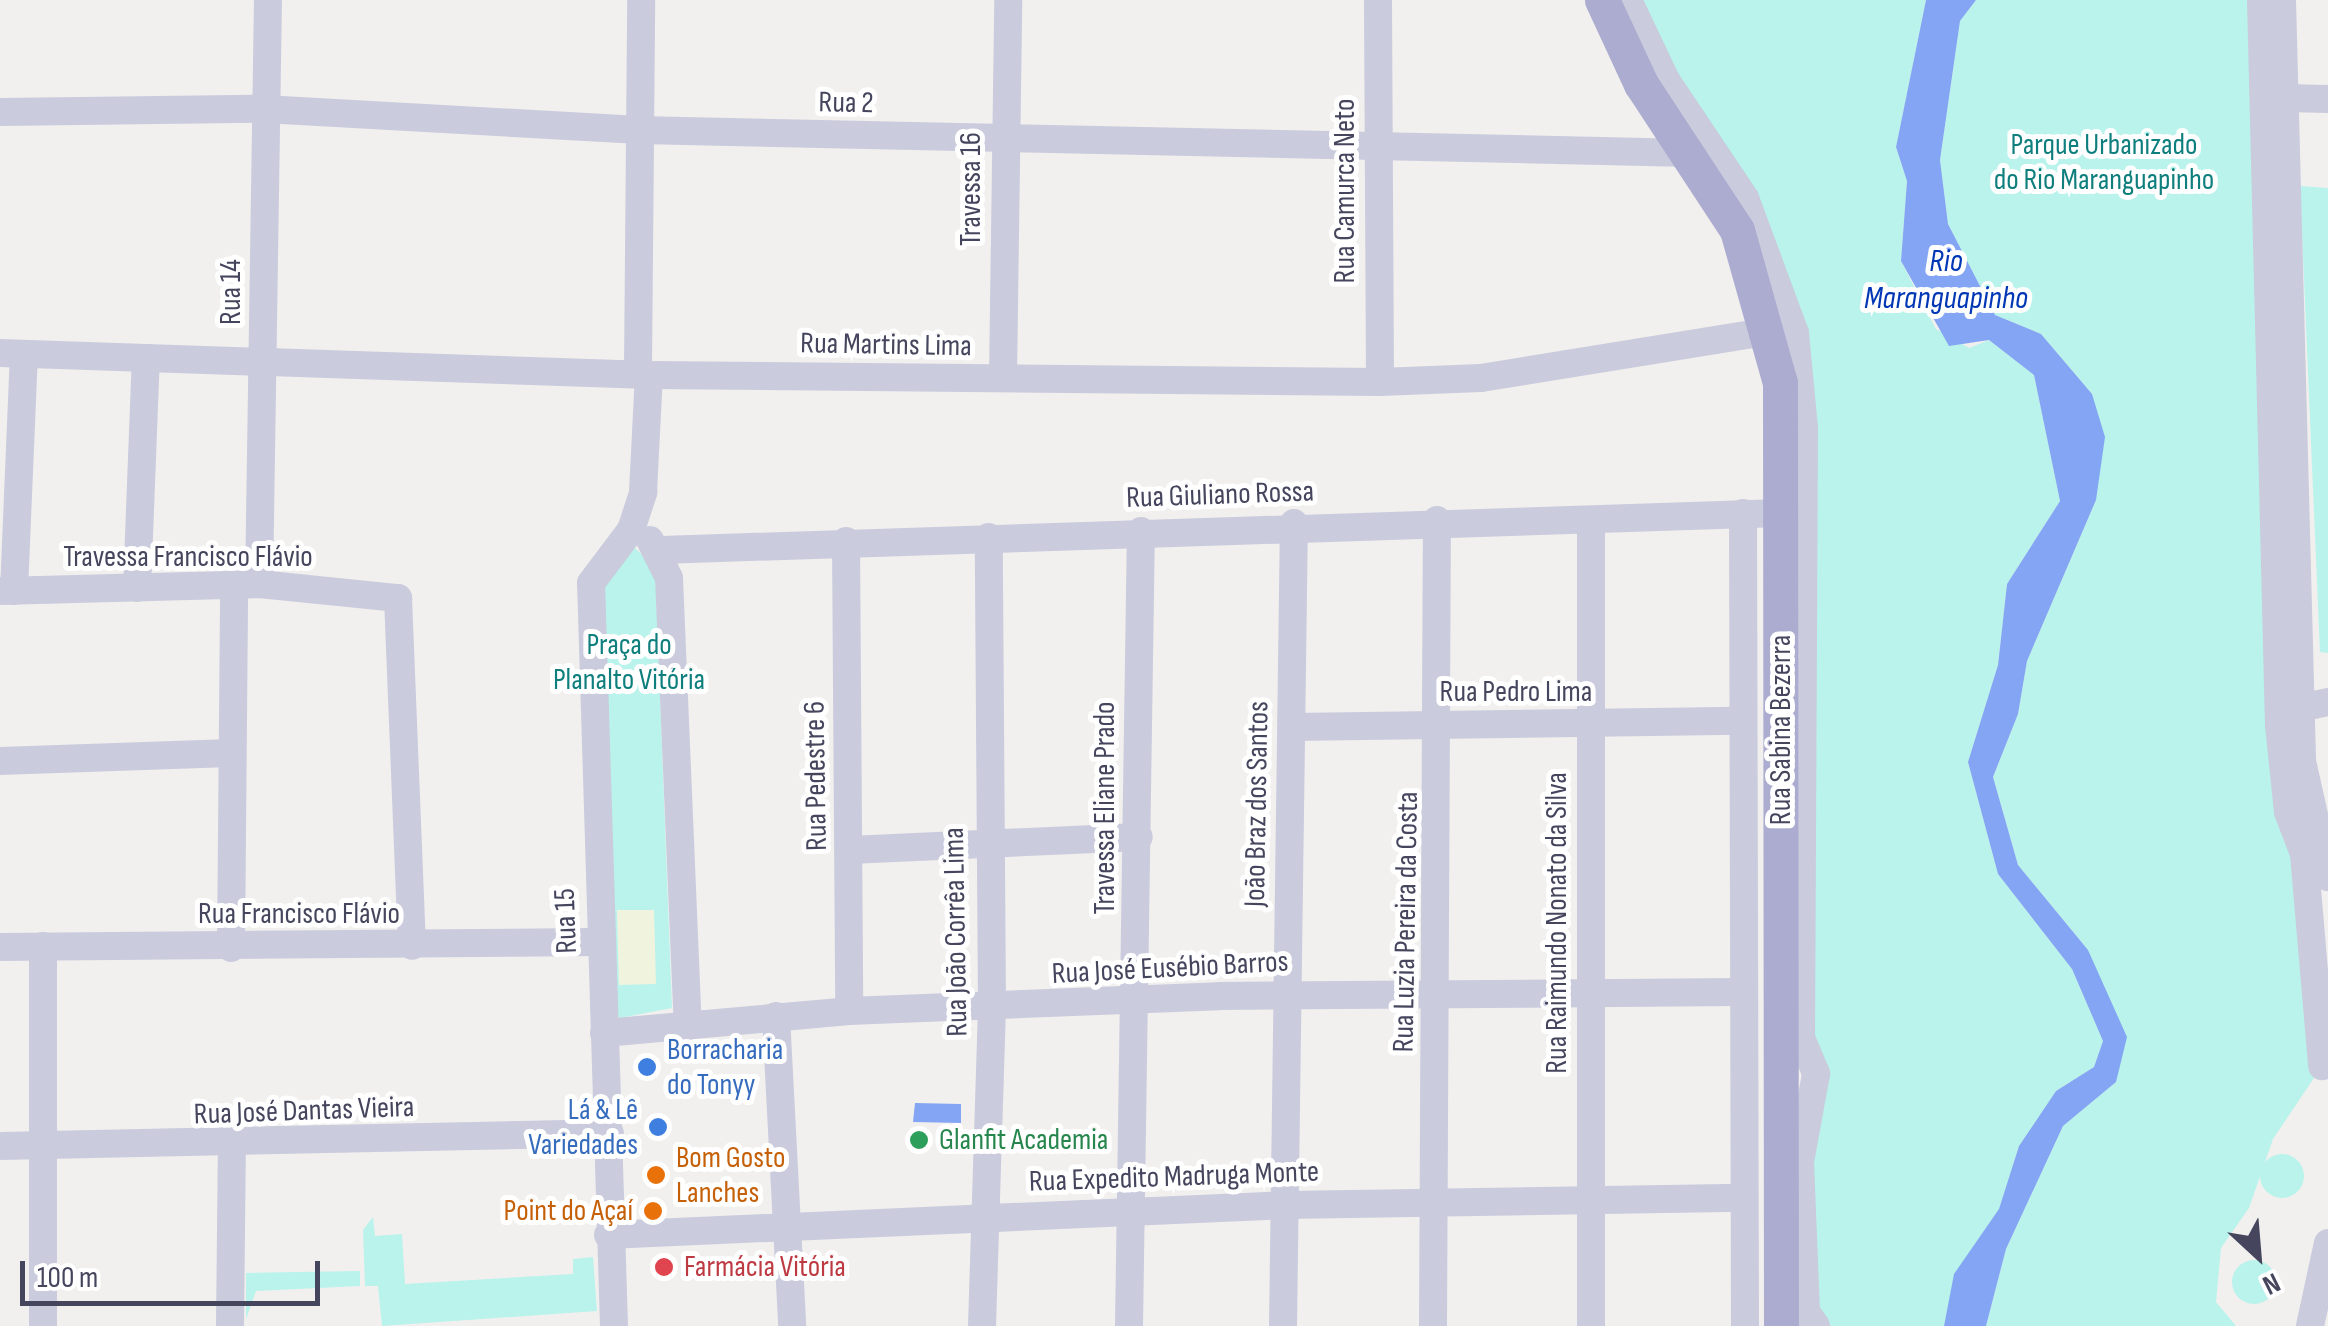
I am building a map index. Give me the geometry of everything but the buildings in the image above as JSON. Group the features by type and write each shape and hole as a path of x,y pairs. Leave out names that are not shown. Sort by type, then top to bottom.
{"main road":[{"name":"Rua Sabina Bezerra","path":"1602,0 1641,84 1736,230 1770,332 1782,513 1780,1326"}],"street":[{"name":"Rua 14","path":"231,948 231,753 263,357 268,0"},
{"name":"Rua 15","path":"614,1326 608,1234 610,1133 598,942 591,582 631,530 646,469 639,130 641,0"},
{"name":"Travessa 16","path":"1004,378 1008,0"},
{"name":"Rua Camurca Neto","path":"1378,0 1380,382"},
{"path":"1628,0 1666,80 1745,198 1796,333 1804,428 1800,1038 1816,1074 1800,1162 1806,1312 1816,1326"},
{"path":"2261,0 2279,725 2288,812 2304,854 2322,1066"},
{"path":"2282,0 2300,708 2327,866"},
{"path":"2285,98 2328,99"},
{"name":"Rua 2","path":"0,112 264,109 639,130 1376,143 1690,154"},
{"name":"Rua Martins Lima","path":"12,353 263,357 644,371 1380,382 1480,378 1770,332"},
{"path":"7,591 12,353"},
{"path":"137,588 146,358"},
{"path":"1743,513 1740,992 1745,1326"},
{"name":"Rua Giuliano Rossa","path":"660,550 1294,524 1782,513"},
{"name":"Rua Luzia Pereira da Costa","path":"1432,1326 1443,724 1438,520"},
{"name":"Rua Raimundo Nonato da Silva","path":"1591,1326 1587,995 1592,520"},
{"name":"João Braz dos Santos","path":"1283,1326 1294,524"},
{"path":"631,530 660,550 670,578 688,1028"},
{"name":"Travessa Eliane Prado","path":"1129,1326 1140,531"},
{"name":"Rua João Corrêa Lima","path":"982,1326 992,1008 987,845 989,537"},
{"name":"Rua Pedestre 6","path":"846,540 849,1011"},
{"name":"Travessa Francisco Flávio","path":"7,591 247,585 376,589 398,598 403,611 412,946"},
{"path":"2300,708 2328,702"},
{"name":"Rua Pedro Lima","path":"1292,727 1740,721"},
{"path":"0,761 231,753"},
{"path":"850,850 1138,838"},
{"name":"Rua Francisco Flávio","path":"0,947 598,942"},
{"path":"43,946 43,1326"},
{"name":"Rua José Eusébio Barros","path":"604,1033 849,1011 1286,994 1740,992"},
{"path":"776,1016 792,1326"},
{"name":"Rua José Dantas Vieira","path":"0,1146 232,1147 610,1133"},
{"path":"230,1326 232,1147"},
{"name":"Rua Expedito Madruga Monte","path":"608,1234 1286,1205 1743,1198"},
{"path":"2310,1326 2328,1243"}],"green space":[{"name":"Parque Urbanizado do Rio Maranguapinho","path":"1628,0 1926,0 1896,147 1907,181 1901,261 1936,329 1969,348 1989,340 2034,375 2060,501 2007,584 1998,665 1968,762 1998,874 2072,969 2103,1041 2094,1067 2056,1091 2019,1146 1999,1210 1955,1274 1944,1326 1816,1326 1813,1129 1801,1038 1804,428"},
{"name":"Parque Urbanizado do Rio Maranguapinho","path":"1976,0 2261,0 2322,1066 2273,1139 2249,1208 2221,1248 2216,1302 2236,1326 1986,1326 2006,1249 2063,1126 2116,1082 2088,950 2018,865 1993,777 2018,714 2027,661 2096,500 2092,394 2041,334 1995,315 1948,224 1940,160 1960,21"},
{"path":"2300,186 2328,188 2328,653 2320,652"},
{"name":"Praça do Planalto Vitória","path":"628,542 655,566 672,1008 620,1018 612,1010 598,586"},
{"path":"2282,1154 2298,1160 2304,1176 2298,1192 2282,1198 2266,1192 2260,1176 2266,1160"},
{"path":"373,1217 375,1236 402,1234 405,1284 573,1274 573,1259 593,1257 597,1311 382,1326 378,1286 365,1286 363,1230"},
{"path":"2254,1260 2270,1266 2276,1282 2270,1298 2254,1304 2238,1298 2232,1282 2238,1266"},
{"path":"360,1271 360,1286 256,1291 246,1319 246,1273"}],"sand":[{"path":"617,910 654,910 656,984 619,985"}],"water":[{"name":"Rio Maranguapinho","path":"1926,0 1976,0 1960,21 1940,160 1948,224 1995,315 2041,334 2092,394 2105,437 2096,500 2027,661 2018,714 1993,777 2018,865 2088,950 2127,1037 2116,1082 2063,1126 2006,1249 1986,1326 1944,1326 1954,1274 1999,1209 2019,1146 2056,1091 2094,1067 2103,1041 2072,969 1998,874 1968,762 1998,665 2007,584 2060,501 2034,375 1989,340 1949,346 1901,261 1907,181 1896,147"},
{"path":"915,1103 961,1104 961,1123 913,1122"}],"place":[{"name":"Borracharia do Tonyy","path":"647,1067"},
{"name":"Lá & Lê Variedades","path":"658,1127"},
{"name":"Glanfit Academia","path":"919,1140"},
{"name":"Bom Gosto Lanches","path":"656,1175"},
{"name":"Point do Açaí","path":"653,1211"},
{"name":"Farmácia Vitória","path":"664,1267"}]}
